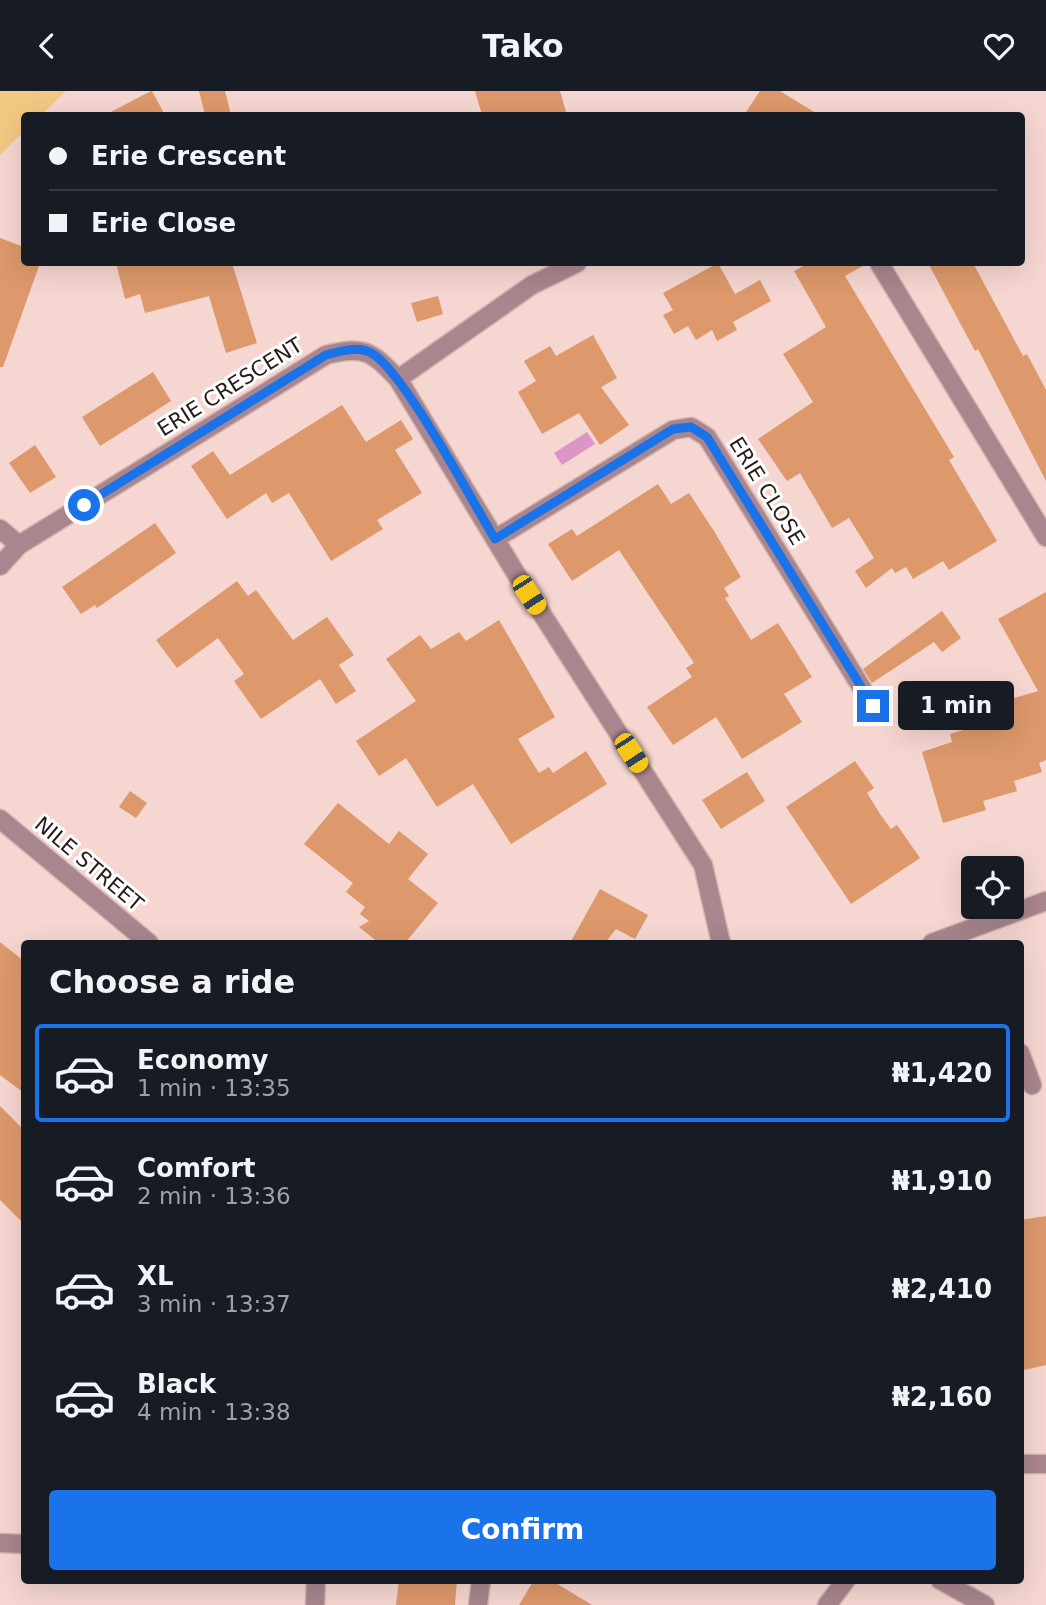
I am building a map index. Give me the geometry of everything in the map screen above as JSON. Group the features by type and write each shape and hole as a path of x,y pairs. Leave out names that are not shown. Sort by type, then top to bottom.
{"street":[{"path":"398,379 532,285 571,266"},
{"path":"881,266 1046,537"},
{"name":"ERIE CRESCENT","path":"0,566 19,545 326,355 350,349 373,353 398,379 495,539 703,865 720,940"},
{"name":"ERIE CLOSE","path":"495,539 673,429 691,427 707,437 873,706"},
{"path":"0,529 19,545"},
{"name":"NILE STREET","path":"0,820 145,940"},
{"path":"949,940 977,935 1046,901"},
{"path":"1024,1064 1032,1085"},
{"path":"1024,1464 1046,1464"},
{"path":"0,1543 21,1544"},
{"path":"315,1605 316,1584"},
{"path":"478,1605 481,1584"},
{"path":"827,1605 843,1584"},
{"path":"947,1584 985,1605"}],"shaded area":[{"path":"0,91 66,91 44,112 21,112 21,134 0,155"},
{"path":"587,432 595,444 562,465 554,453"}],"building":[{"path":"151,91 163,112 111,112"},
{"path":"199,91 225,91 230,112 204,112"},
{"path":"475,91 560,91 566,112 481,112"},
{"path":"760,91 780,91 814,112 746,112"},
{"path":"0,238 21,246 21,266 39,266 3,367 0,367"},
{"path":"117,266 233,266 257,343 226,353 209,296 145,313 140,294 125,299"},
{"path":"712,266 720,266 735,294 760,280 771,301 733,322 737,330 717,341 712,330 696,340 688,326 674,334 663,315 673,310 663,293"},
{"path":"803,266 863,266 845,276 954,457 949,460 997,541 949,570 943,561 913,579 906,567 895,573 892,568 866,588 855,571 874,558 849,518 832,528 800,473 787,481 758,439 813,402 783,354 826,327 794,271"},
{"path":"930,266 975,266 1023,356 1027,354 1046,390 1046,481 978,349 975,351"},
{"path":"438,296 443,314 417,322 411,303"},
{"path":"593,335 617,378 601,387 629,425 600,445 579,413 542,434 518,392 536,381 524,361 550,346 556,356"},
{"path":"153,372 171,401 100,446 82,417"},
{"path":"342,405 366,442 401,420 413,439 395,450 422,493 377,520 383,529 331,561 289,493 272,503 266,493 227,519 191,466 213,451 230,475"},
{"path":"35,445 56,477 30,493 9,463"},
{"path":"658,484 671,504 689,493 714,531 741,577 724,588 729,596 725,598 751,640 778,623 812,677 784,694 802,722 742,759 716,717 673,745 647,707 692,677 686,668 694,663 619,550 572,581 548,544 572,529 577,536"},
{"path":"155,523 176,553 97,608 95,605 81,614 62,587"},
{"path":"237,581 248,596 256,590 293,640 327,617 354,655 339,665 356,691 336,704 320,679 261,719 234,681 244,674 218,638 177,668 156,640"},
{"path":"1046,592 1046,760 1039,763 1042,772 1014,781 1017,791 983,801 986,810 943,823 922,752 952,742 950,734 980,725 978,718 1010,708 1007,700 1038,691 998,619"},
{"path":"942,611 961,638 942,652 934,642 872,683 863,669"},
{"path":"499,620 555,717 518,739 539,773 549,767 553,773 586,751 607,784 511,844 473,784 437,807 406,758 379,776 356,741 416,701 386,659 420,635 431,649 459,632 466,641"},
{"path":"855,761 874,788 867,793 880,814 891,829 897,825 920,858 851,904 786,807"},
{"path":"747,772 765,801 721,829 702,800"},
{"path":"130,791 147,803 136,818 119,807"},
{"path":"338,803 389,844 399,831 428,854 408,879 438,903 407,940 375,940 359,927 369,921 360,914 365,907 346,892 353,883 304,844"},
{"path":"600,889 648,915 635,939 616,929 607,940 572,940"},
{"path":"0,942 21,959 21,1091 0,1075"},
{"path":"0,1106 21,1127 21,1221 0,1200"},
{"path":"1046,1216 1046,1365 1024,1370 1024,1219"},
{"path":"399,1584 457,1584 455,1605 396,1605"},
{"path":"532,1584 558,1584 592,1605 519,1605"}],"route":[{"path":"84,505 326,355 350,349 373,353 398,379 495,539 673,429 691,427 707,437 873,706"}]}
